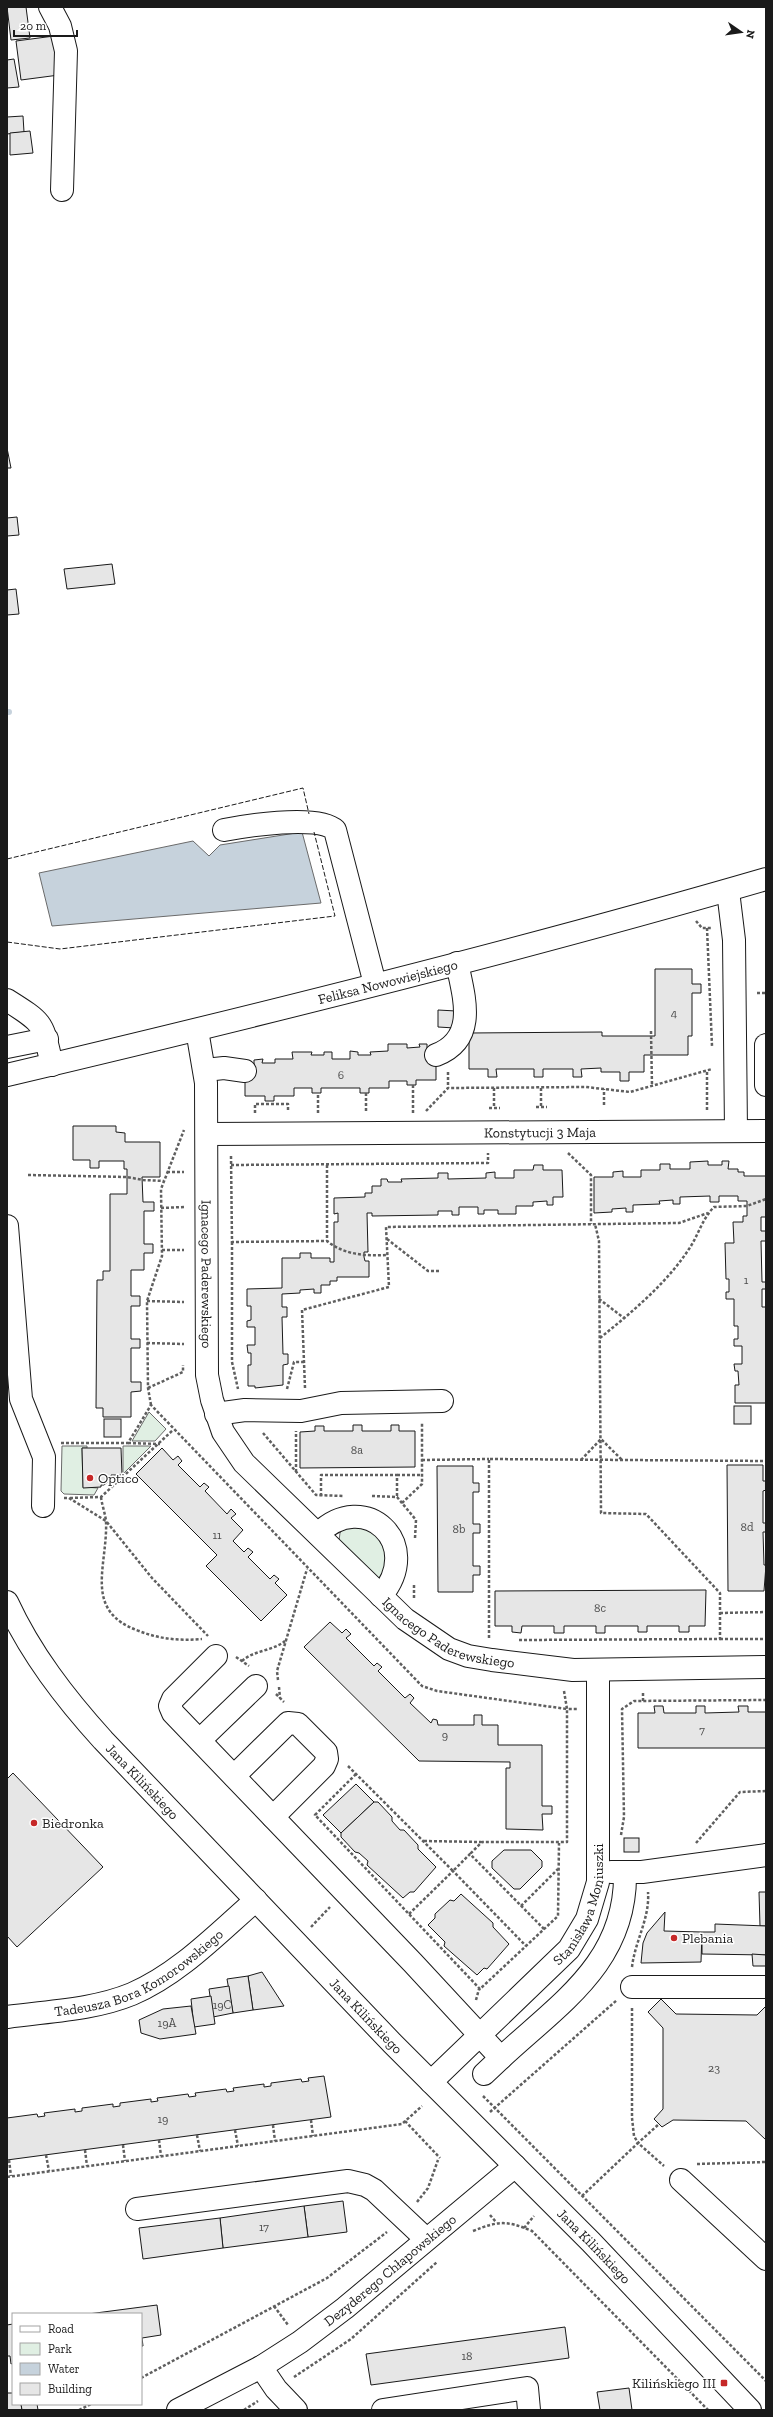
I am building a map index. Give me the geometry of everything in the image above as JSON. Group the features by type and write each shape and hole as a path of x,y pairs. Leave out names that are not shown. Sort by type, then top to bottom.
{"street":[{"path":"50,7 60,26 66,51 62,190"},
{"path":"224,830 246,826 284,823 327,825 335,830 375,984"},
{"name":"Feliksa Nowowiejskiego","path":"7,1075 197,1030 457,963 766,880"},
{"path":"728,891 734,940 736,1131 766,1131"},
{"path":"436,1055 452,1047 458,1040 465,1021 464,993 457,963"},
{"path":"7,1000 41,1023 52,1064"},
{"path":"197,1030 205,1070 207,1134"},
{"path":"7,1047 46,1039"},
{"path":"766,1045 766,1085"},
{"path":"205,1070 224,1068 245,1071"},
{"name":"Konstytucji 3 Maja","path":"207,1134 736,1131"},
{"name":"Ignacego Paderewskiego","path":"207,1134 206,1355 209,1386 216,1414 229,1442 244,1463 405,1619 449,1648 468,1656 527,1665 598,1671 766,1667"},
{"path":"7,1226 21,1399 43,1450 51,1502"},
{"path":"216,1414 242,1396 301,1411 341,1403 442,1401"},
{"path":"318,1534 333,1522 349,1518 374,1521 387,1529 395,1544 396,1563 393,1579 381,1596"},
{"name":"Jana Kilińskiego","path":"7,1602 25,1638 62,1694 296,1942 431,2082 591,2242 750,2410"},
{"path":"224,1655 173,1699 170,1706 173,1713 501,2058"},
{"name":"Stanisława Moniuszki","path":"431,2082 558,1960 576,1940 592,1906 596,1893 598,1871 598,1671"},
{"path":"200,1740 259,1681"},
{"path":"234,1776 288,1723 298,1724 326,1752 327,1759 324,1766 273,1817"},
{"path":"598,1871 625,1872 766,1855"},
{"path":"482,2083 501,2058 583,1982 599,1963 615,1934 624,1908 625,1872"},
{"name":"Tadeusza Bora Komorowskiego","path":"7,2016 90,2006 132,1994 153,1984 177,1967 256,1900"},
{"path":"632,1987 766,1987"},
{"name":"Dezyderego Chłapowskiego","path":"178,2410 261,2368 300,2342 345,2308 515,2166"},
{"path":"682,2170 766,2259"},
{"path":"137,2209 348,2181 365,2185 374,2190 426,2240"},
{"path":"261,2368 276,2389 296,2410"},
{"path":"383,2410 477,2402 527,2388 529,2410"}],"path":[{"path":"707,928 712,1055"},
{"path":"651,1031 652,1086"},
{"path":"453,1088 541,1088 630,1092 712,1070 712,1062"},
{"path":"448,1082 448,1088"},
{"path":"413,1085 413,1117"},
{"path":"494,1088 494,1108"},
{"path":"541,1088 541,1107"},
{"path":"604,1090 604,1105"},
{"path":"318,1093 318,1118"},
{"path":"366,1093 367,1118"},
{"path":"259,1104 284,1104"},
{"path":"536,1107 547,1107"},
{"path":"489,1108 500,1108"},
{"path":"186,1123 161,1189 162,1256 147,1301 148,1388 151,1405 173,1430 307,1569 422,1686 437,1692 567,1709 567,1842 424,1842"},
{"path":"184,1129 184,1143"},
{"path":"232,1134 232,1362 242,1396 296,1473 316,1495 344,1496"},
{"path":"561,1148 591,1174 593,1224 599,1241 601,1513 646,1514 720,1593 720,1639"},
{"path":"231,1165 488,1164"},
{"path":"184,1165 184,1179"},
{"path":"327,1165 327,1241"},
{"path":"167,1172 184,1172"},
{"path":"28,1175 127,1177 142,1180 164,1180"},
{"path":"600,1338 656,1288 686,1254 708,1213 714,1207 747,1206 766,1199"},
{"path":"184,1200 184,1214"},
{"path":"161,1208 184,1207"},
{"path":"304,1396 305,1362 302,1310 389,1287 386,1227 680,1223 708,1213"},
{"path":"387,1239 428,1271 440,1271"},
{"path":"232,1242 327,1241 334,1246 364,1256 387,1255"},
{"path":"184,1242 184,1257"},
{"path":"162,1250 184,1250"},
{"path":"184,1294 184,1309"},
{"path":"599,1299 624,1318"},
{"path":"147,1301 184,1302"},
{"path":"184,1337 184,1351"},
{"path":"147,1343 184,1344"},
{"path":"148,1388 183,1372 184,1358"},
{"path":"281,1390 288,1390 294,1362 305,1362"},
{"path":"128,1444 151,1405"},
{"path":"402,1503 422,1484 422,1418"},
{"path":"296,1428 296,1473"},
{"path":"51,1502 69,1498 101,1497 160,1444 173,1430"},
{"path":"581,1460 601,1439"},
{"path":"601,1439 623,1460"},
{"path":"59,1443 160,1444"},
{"path":"489,1459 489,1640"},
{"path":"422,1460 766,1461"},
{"path":"321,1496 321,1475 422,1475"},
{"path":"397,1476 397,1497 416,1520 415,1542"},
{"path":"367,1496 397,1497"},
{"path":"69,1498 106,1521 152,1578 210,1638 180,1640 155,1636 130,1628 110,1614 102,1595 106,1521 101,1497"},
{"path":"280,1698 277,1671 307,1569"},
{"path":"413,1601 414,1579"},
{"path":"720,1613 766,1612"},
{"path":"513,1640 766,1639"},
{"path":"242,1661 247,1656 277,1647 286,1640"},
{"path":"483,1640 497,1640"},
{"path":"224,1655 242,1661 259,1681 286,1704"},
{"path":"621,1837 624,1817 622,1709 634,1701 766,1700"},
{"path":"345,1764 526,1946"},
{"path":"356,1774 315,1815 480,1989 558,1916 559,1843"},
{"path":"695,1844 740,1792 766,1791"},
{"path":"409,1914 482,1842"},
{"path":"470,1854 544,1929"},
{"path":"521,1906 558,1868"},
{"path":"296,1942 344,1892"},
{"path":"495,2108 632,1987"},
{"path":"482,2083 495,2108 766,2381"},
{"path":"7,2177 402,2124 422,2106"},
{"path":"311,2120 313,2136"},
{"path":"142,2377 327,2278 377,2242 403,2217 428,2188 439,2159 405,2121"},
{"path":"582,2196 659,2124"},
{"path":"273,2125 275,2141"},
{"path":"235,2130 238,2146"},
{"path":"197,2135 200,2151"},
{"path":"159,2140 161,2156"},
{"path":"638,2143 663,2165 682,2170 766,2162"},
{"path":"123,2145 125,2161"},
{"path":"85,2150 87,2166"},
{"path":"46,2155 49,2171"},
{"path":"9,2160 11,2176"},
{"path":"663,2165 682,2170"},
{"path":"524,2228 534,2216"},
{"path":"496,2222 512,2223 532,2232 708,2410"},
{"path":"79,2410 89,2405"}],"green space":[{"path":"149,1412 166,1429 155,1441 132,1441"},
{"path":"62,1446 87,1446 87,1448 82,1448 83,1487 98,1488 94,1495 64,1494 61,1491"},
{"path":"123,1446 151,1446 123,1474"},
{"path":"371,1527 391,1560 379,1578 375,1577 339,1541 340,1533 344,1528"}],"water":[{"path":"302,832 321,903 52,926 39,873 193,841 209,856 220,845"}],"building":[{"path":"7,7 26,7 30,38 11,40"},
{"path":"54,36 59,75 21,80 16,41"},
{"path":"14,59 19,87 7,88 7,60"},
{"path":"23,116 24,132 7,134 7,117"},
{"path":"30,131 33,153 10,155 10,133"},
{"path":"7,448 11,468 7,468"},
{"path":"17,517 19,535 7,536 7,518"},
{"path":"112,564 115,584 67,589 64,569"},
{"path":"16,589 19,614 7,615 7,590"},
{"path":"655,969 692,969 692,984 701,984 701,993 692,993 692,1036 688,1036 688,1055 644,1055 644,1072 629,1072 629,1081 620,1081 620,1072 601,1072 601,1068 581,1069 582,1077 573,1077 573,1069 543,1069 543,1077 534,1077 534,1069 496,1069 497,1077 488,1077 488,1069 469,1069 469,1033 602,1032 602,1036 655,1036"},
{"path":"438,1010 456,1011 455,1028 438,1027"},
{"path":"388,1044 407,1044 407,1048 420,1047 419,1044 427,1044 427,1051 436,1051 436,1080 416,1080 416,1085 407,1085 407,1081 389,1081 389,1088 369,1088 369,1093 360,1093 360,1088 321,1088 321,1093 312,1093 312,1088 294,1088 294,1096 274,1096 274,1101 265,1101 265,1096 245,1096 245,1067 254,1067 254,1060 263,1059 262,1063 275,1063 275,1059 293,1059 292,1052 312,1052 311,1055 324,1055 324,1052 332,1052 332,1059 350,1059 350,1051 358,1052 358,1055 371,1055 370,1052 388,1051"},
{"path":"73,1126 116,1126 116,1132 125,1133 125,1142 160,1142 160,1177 142,1177 143,1202 154,1202 154,1211 144,1211 144,1244 153,1244 153,1253 144,1253 144,1270 131,1270 131,1296 140,1296 140,1306 131,1306 131,1339 140,1339 140,1348 131,1348 131,1382 141,1382 141,1391 131,1392 131,1417 103,1417 103,1408 96,1408 97,1280 103,1280 103,1271 110,1271 110,1194 127,1194 127,1169 124,1169 124,1161 99,1161 99,1168 90,1168 90,1160 73,1160"},
{"path":"708,1161 708,1165 722,1165 722,1161 729,1161 728,1169 738,1169 738,1172 744,1172 744,1176 766,1176 766,1217 761,1217 761,1231 766,1231 766,1241 761,1241 762,1282 766,1282 766,1289 762,1289 762,1307 766,1307 766,1403 735,1403 735,1385 739,1385 738,1371 735,1371 734,1364 742,1364 742,1346 734,1346 734,1339 738,1339 738,1326 734,1326 734,1299 726,1299 726,1292 729,1292 729,1279 726,1279 725,1243 734,1243 733,1222 743,1222 743,1216 747,1216 747,1201 738,1201 738,1196 719,1196 719,1202 710,1202 710,1196 680,1197 680,1204 673,1204 673,1200 659,1201 660,1204 633,1205 633,1212 626,1212 626,1208 612,1209 612,1212 594,1213 594,1177 613,1177 613,1172 623,1171 623,1177 641,1177 641,1170 660,1170 660,1164 670,1164 670,1169 690,1169 690,1162"},
{"path":"534,1165 543,1165 543,1170 562,1170 563,1197 553,1197 553,1205 547,1205 547,1201 533,1202 533,1206 516,1206 516,1214 498,1214 498,1210 484,1210 484,1214 478,1214 478,1207 459,1207 459,1215 452,1215 452,1211 438,1211 438,1215 372,1216 372,1213 367,1213 368,1252 364,1252 364,1257 365,1261 369,1261 369,1277 337,1277 337,1281 330,1281 330,1285 321,1285 321,1293 314,1293 314,1289 300,1290 300,1293 282,1294 282,1307 287,1307 287,1317 282,1317 283,1354 288,1354 288,1364 283,1365 283,1385 255,1388 255,1386 248,1386 248,1365 251,1365 251,1353 248,1353 247,1345 255,1345 255,1327 247,1327 247,1321 251,1320 251,1306 247,1306 247,1289 282,1288 282,1258 300,1258 300,1253 311,1253 311,1258 330,1258 330,1262 334,1262 334,1222 338,1222 338,1213 334,1214 334,1198 365,1197 365,1193 372,1193 372,1186 381,1186 381,1179 387,1179 388,1182 402,1182 401,1179 438,1178 438,1173 448,1173 448,1179 486,1178 486,1173 495,1172 495,1178 514,1178 514,1170 533,1170"},
{"path":"734,1406 751,1406 751,1424 734,1424"},
{"path":"104,1419 121,1419 121,1437 104,1437"},
{"path":"353,1425 362,1425 362,1431 391,1431 391,1425 399,1425 399,1431 415,1431 415,1467 300,1468 300,1432 315,1431 315,1426 324,1426 324,1431 353,1431"},
{"path":"82,1448 121,1448 122,1475 111,1475 111,1479 104,1485 101,1485 101,1487 83,1488"},
{"path":"162,1448 173,1460 178,1456 182,1461 178,1465 200,1487 204,1483 209,1487 205,1491 227,1514 231,1509 236,1514 231,1518 243,1530 233,1541 244,1552 248,1548 253,1552 248,1557 270,1579 274,1575 279,1579 275,1583 287,1595 261,1621 206,1566 217,1555 136,1474"},
{"path":"727,1465 763,1465 763,1481 766,1481 766,1490 763,1491 763,1523 766,1523 766,1532 763,1532 764,1565 766,1565 764,1591 728,1591"},
{"path":"437,1466 473,1466 473,1483 479,1483 479,1492 473,1492 473,1524 480,1524 480,1533 473,1533 473,1566 480,1566 480,1575 473,1575 473,1592 438,1592"},
{"path":"706,1590 705,1626 689,1626 689,1632 679,1632 679,1626 647,1626 647,1632 638,1632 638,1626 605,1626 605,1633 596,1633 596,1626 564,1626 564,1633 554,1633 554,1626 522,1626 521,1633 512,1632 512,1626 495,1626 495,1591"},
{"path":"330,1622 342,1633 346,1629 351,1634 346,1638 374,1666 377,1663 382,1667 378,1671 405,1698 410,1694 414,1698 410,1703 431,1723 433,1719 437,1720 438,1725 474,1725 474,1715 482,1715 482,1725 498,1725 498,1745 542,1745 542,1806 552,1806 552,1814 542,1814 543,1830 506,1829 506,1768 510,1768 510,1762 419,1761 304,1647"},
{"path":"654,1706 663,1706 664,1713 696,1713 696,1706 705,1706 705,1713 739,1712 738,1706 748,1706 748,1712 766,1712 766,1748 638,1748 638,1713 655,1713"},
{"name":"Biedronka","path":"13,1773 103,1867 17,1947 7,1936 7,1779"},
{"path":"356,1784 374,1802 341,1833 323,1815"},
{"path":"374,1802 378,1802 392,1817 392,1821 400,1830 404,1830 418,1845 418,1849 436,1867 414,1892 410,1892 403,1898 367,1865 368,1861 359,1853 355,1852 341,1837 341,1833"},
{"path":"624,1838 639,1838 639,1852 624,1852"},
{"path":"504,1850 531,1850 542,1861 542,1867 520,1889 514,1889 492,1868 492,1861"},
{"path":"759,1892 766,1892 766,1926 760,1926"},
{"path":"461,1894 493,1923 493,1927 509,1944 487,1969 484,1968 477,1975 444,1946 445,1942 428,1925 435,1918 435,1914 450,1900 454,1901"},
{"name":"Plebania","path":"665,1912 664,1931 702,1932 701,1962 641,1963 643,1943 647,1933"},
{"path":"715,1924 766,1926 766,1955 702,1954 702,1932 715,1932"},
{"path":"752,1954 766,1955 766,1966 753,1966"},
{"path":"262,1972 284,2006 253,2010 248,1976"},
{"path":"248,1976 253,2010 233,2013 227,1979"},
{"path":"229,1986 233,2013 213,2017 209,1989"},
{"path":"211,1996 215,2024 194,2027 191,1999"},
{"path":"661,1999 676,2014 757,2015 766,2006 766,2140 746,2121 673,2120 662,2127 654,2119 663,2109 663,2028 648,2012"},
{"path":"191,2006 196,2034 160,2039 141,2033 139,2020 163,2009"},
{"path":"324,2076 331,2117 7,2160 7,2118 37,2114 38,2117 45,2116 44,2113 75,2109 75,2112 82,2111 82,2108 113,2104 113,2107 120,2106 120,2103 151,2099 151,2102 158,2101 157,2098 188,2094 189,2097 196,2096 195,2093 226,2089 227,2092 234,2091 233,2088 264,2084 264,2087 271,2086 271,2083 301,2079 302,2082 309,2081 308,2078"},
{"path":"343,2201 347,2232 308,2237 304,2206"},
{"path":"304,2206 308,2237 223,2248 220,2218"},
{"path":"220,2218 223,2248 143,2259 139,2228"},
{"path":"157,2305 161,2335 142,2338 142,2313 96,2313"},
{"path":"12,2324 11,2364 10,2356 7,2356 7,2325"},
{"path":"565,2327 569,2358 371,2385 366,2354"},
{"path":"629,2388 632,2410 600,2410 597,2392"},
{"path":"7,2393 12,2393 12,2405 21,2405 22,2410 7,2410"},
{"path":"21,2405 37,2405 38,2410 22,2410"}],"fence":[{"path":"7,859 303,788 309,814"},
{"path":"7,942 60,949 335,916 314,832"}],"place":[{"name":"Optico","path":"90,1478"},
{"name":"Biedronka","path":"34,1823"},
{"name":"Plebania","path":"674,1938"},
{"name":"Kilińskiego III","path":"724,2383"}]}
